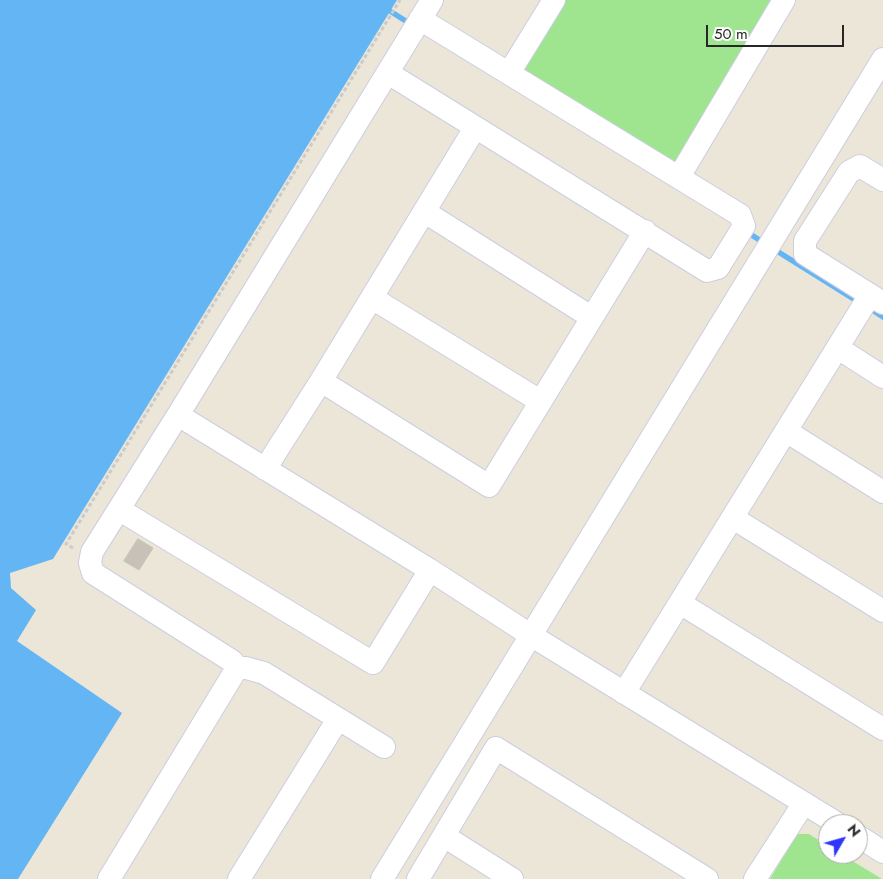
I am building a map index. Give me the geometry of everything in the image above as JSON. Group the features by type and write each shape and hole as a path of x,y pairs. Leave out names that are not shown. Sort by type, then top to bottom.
{"street":[{"path":"237,668 232,661 93,573 90,559 92,552 120,510 432,0"},
{"path":"509,72 554,0"},
{"path":"679,176 784,0"},
{"path":"388,73 707,271 718,268 739,235 744,226 740,215 420,19"},
{"path":"382,879 883,59"},
{"path":"265,469 321,381 475,128"},
{"path":"624,693 838,348 877,299 805,254 805,241 849,172 860,166 883,180"},
{"path":"425,212 591,317"},
{"path":"321,381 489,486 645,231"},
{"path":"372,298 540,401"},
{"path":"838,348 883,377"},
{"path":"178,415 821,814"},
{"path":"786,431 883,492"},
{"path":"120,510 373,663 430,570"},
{"path":"733,518 883,611"},
{"path":"680,603 883,728"},
{"path":"237,668 246,668 264,674 384,747"},
{"path":"109,879 237,668"},
{"path":"239,879 338,718"},
{"path":"418,879 496,748 707,879"},
{"path":"755,879 804,804"},
{"path":"444,836 512,879"}],"path":[{"path":"90,559 66,544 400,0"}],"green space":[{"path":"554,0 784,0 679,177 509,73"},
{"path":"797,834 809,834 818,840 818,864 857,864 882,879 770,879"}],"water":[{"path":"0,0 397,0 53,559 10,573 11,588 36,610 17,641 122,713 18,879 0,879"}],"building":[{"path":"138,539 153,548 139,570 124,561"}],"waterway":[{"path":"390,11 412,25"},
{"path":"747,232 764,243"},
{"path":"772,248 860,303"},
{"path":"868,307 883,317"}]}
